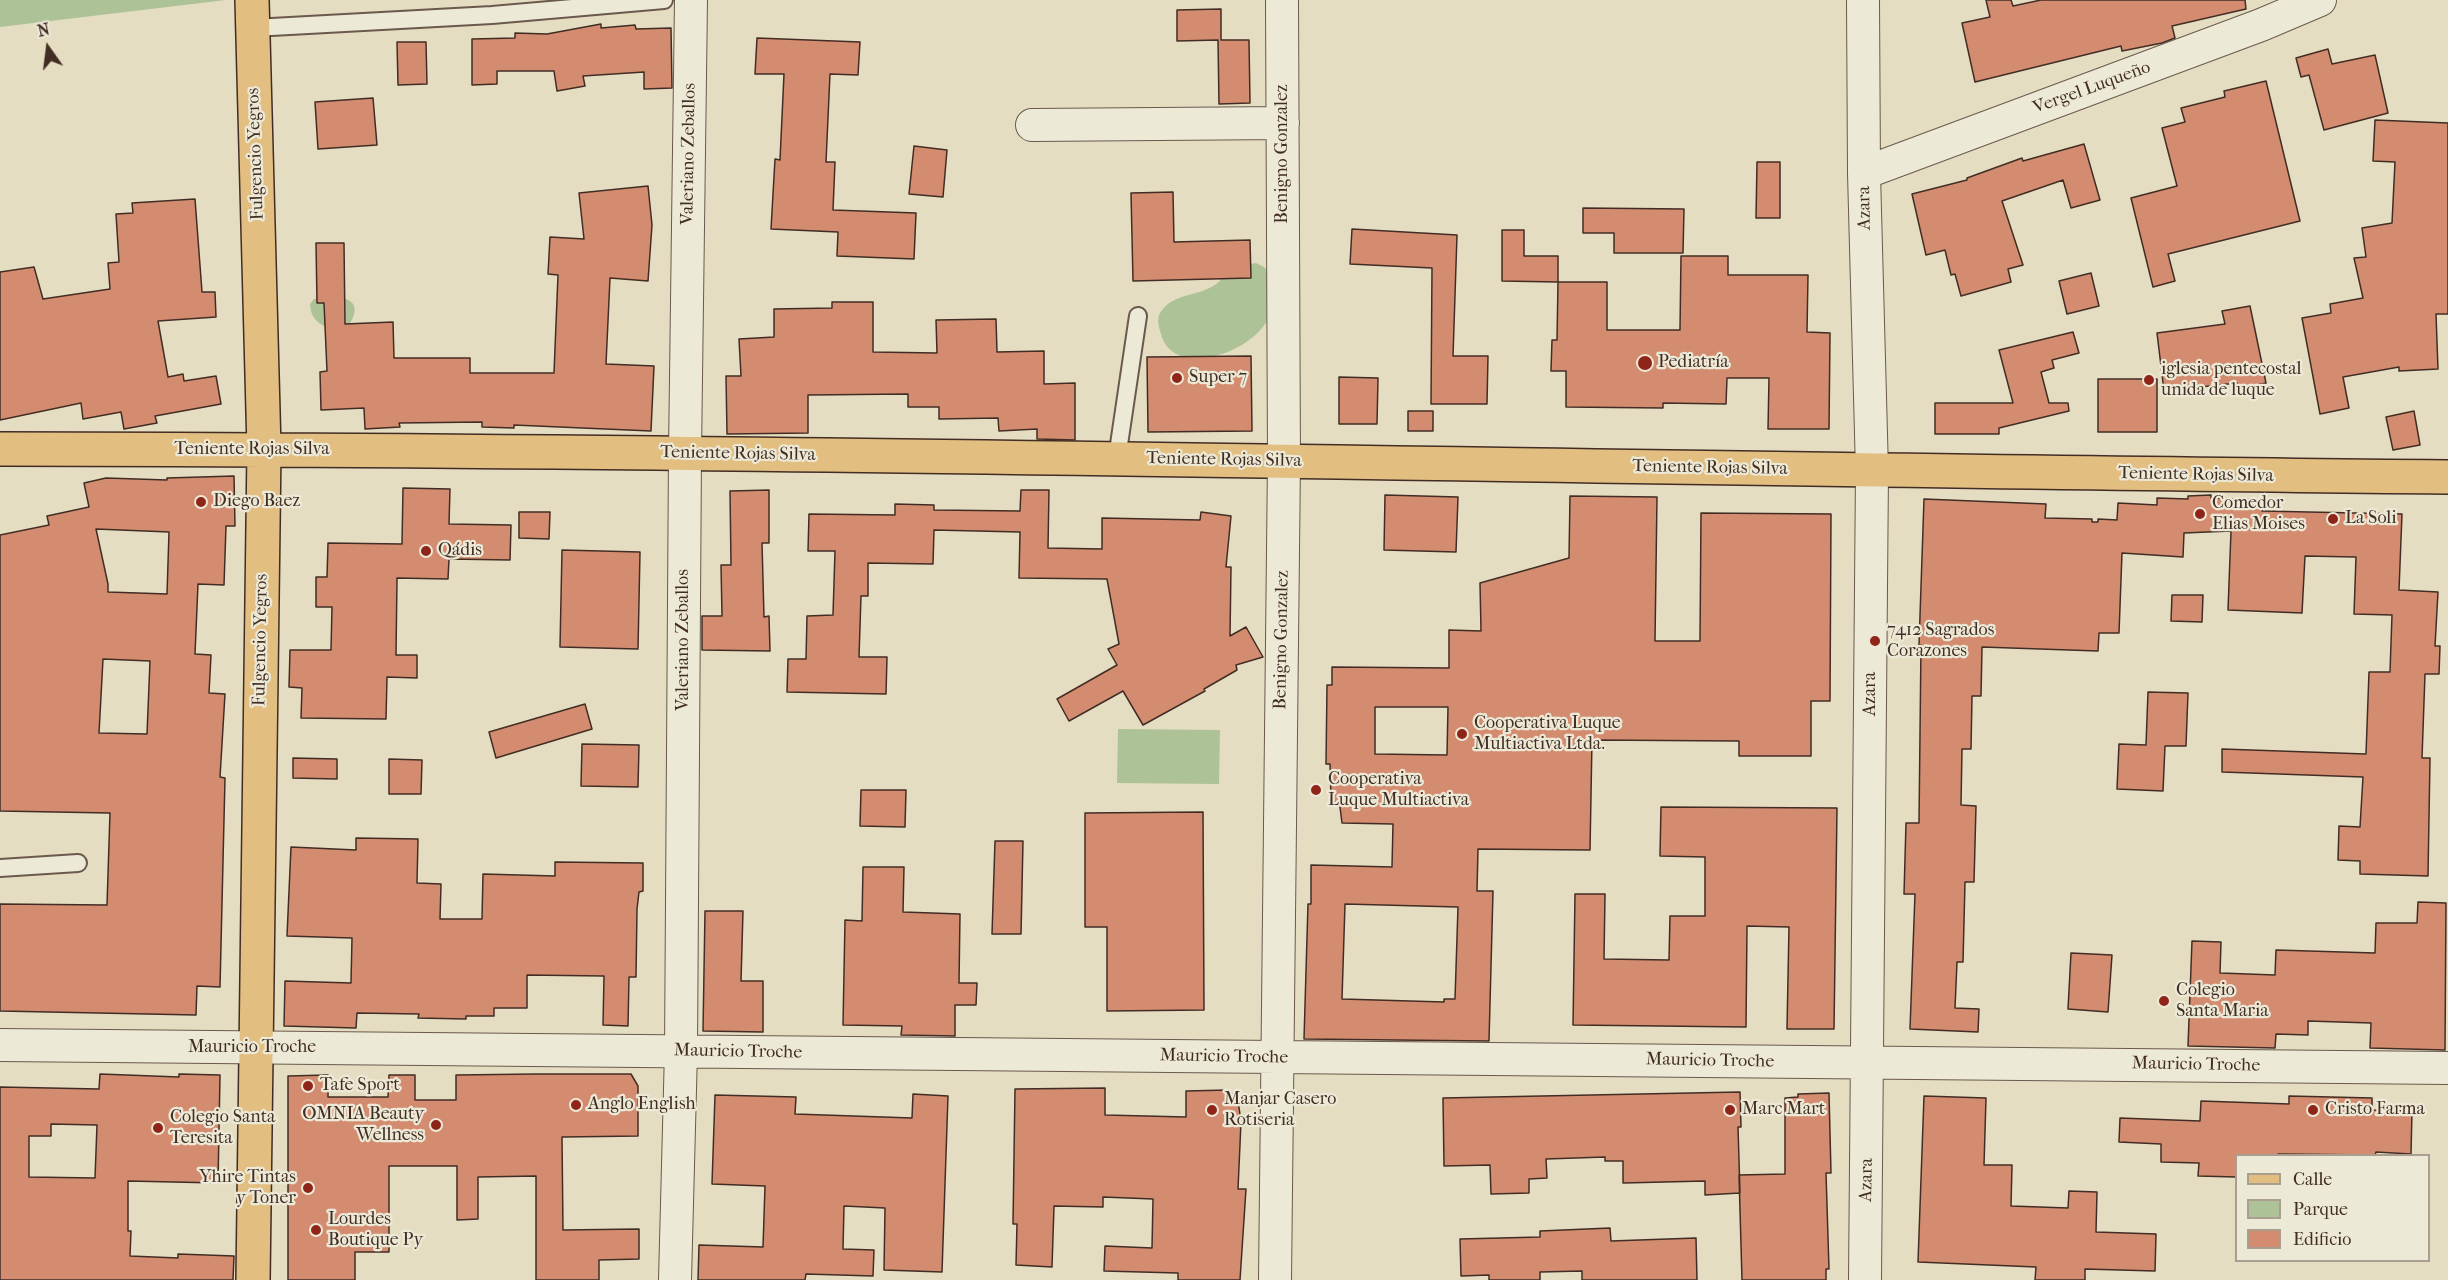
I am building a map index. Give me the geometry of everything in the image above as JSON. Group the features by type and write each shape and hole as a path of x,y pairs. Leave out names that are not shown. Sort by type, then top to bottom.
{"main road":[{"name":"Fulgencio Yegros","path":"252,14 264,449 253,1280"},
{"name":"Teniente Rojas Silva","path":"0,449 685,453 1284,460 1872,471 2448,477"}],"street":[{"name":"Valeriano Zeballos","path":"675,1280 681,1051 685,453 692,0"},
{"name":"Benigno Gonzalez","path":"1275,1280 1284,460 1282,0"},
{"name":"Azara","path":"1863,0 1864,173 1872,471 1865,1280"},
{"name":"Vergel Luqueño","path":"1864,173 2250,29 2319,0"},
{"path":"1032,125 1283,123"},
{"name":"Mauricio Troche","path":"0,1046 2448,1068"}],"lane":[{"path":"252,14 492,15 664,0"},
{"path":"1117,458 1138,316"},
{"path":"0,868 78,863"}],"green space":[{"path":"0,0 226,0 0,27"},
{"path":"1256,263 1264,267 1272,277 1272,300 1270,314 1262,328 1250,340 1216,356 1198,358 1181,356 1169,348 1158,324 1159,315 1164,308 1177,299 1215,285 1230,268"},
{"path":"327,296 347,299 351,302 355,310 349,325 331,330 314,317 310,304 314,299"},
{"path":"1118,729 1220,730 1219,784 1117,783"}],"building":[{"path":"1986,0 2011,0 2013,6 2041,0 2245,0 2246,9 2172,26 2175,38 2162,43 2122,51 2121,46 1975,82 1962,23 1990,17"},
{"path":"1221,9 1221,40 1249,40 1250,103 1219,104 1218,40 1177,41 1177,10"},
{"path":"601,24 601,28 635,25 636,29 671,28 672,88 644,89 644,72 583,76 585,86 557,91 554,71 497,71 497,84 472,85 472,39 515,38 515,33 547,34"},
{"path":"757,38 860,42 858,75 830,74 826,162 835,162 833,210 916,213 914,259 837,256 838,232 771,229 775,159 780,160 784,74 755,74"},
{"path":"397,42 426,42 427,84 398,85"},
{"path":"2328,49 2332,64 2375,55 2388,113 2324,130 2309,75 2301,77 2296,58"},
{"path":"2266,81 2300,221 2168,254 2175,281 2153,287 2131,198 2177,186 2162,128 2185,122 2181,108 2225,97 2224,91"},
{"path":"373,98 377,145 318,149 315,102"},
{"path":"2375,120 2448,123 2448,314 2436,314 2438,369 2399,371 2399,367 2343,377 2349,408 2320,414 2302,318 2331,313 2330,304 2363,298 2354,258 2366,257 2362,228 2392,223 2395,162 2373,161"},
{"path":"2084,144 2100,200 2071,208 2063,180 2002,201 2023,265 2008,269 2011,282 1961,296 1955,274 1951,275 1945,250 1926,255 1912,194 1967,180 1967,178 2022,158 2023,161"},
{"path":"914,146 947,150 943,197 909,194"},
{"path":"1757,162 1780,162 1780,218 1756,218"},
{"path":"648,186 652,225 648,281 610,278 606,364 654,366 651,431 514,425 514,428 482,427 482,422 399,423 400,427 365,429 364,408 321,410 320,372 327,371 324,303 317,303 316,243 344,243 345,324 393,322 394,358 470,358 470,373 554,373 558,275 548,274 550,237 584,239 579,193"},
{"path":"1173,192 1174,242 1250,240 1251,278 1133,281 1131,193"},
{"path":"195,199 202,292 215,292 216,317 158,321 168,377 183,374 184,381 216,376 221,404 155,416 157,423 124,429 121,412 83,419 81,403 0,420 0,272 34,267 43,299 110,289 108,263 119,262 116,214 133,213 132,203"},
{"path":"1583,208 1684,209 1683,253 1614,253 1614,233 1583,233"},
{"path":"1352,229 1457,235 1453,356 1488,356 1487,404 1431,404 1432,268 1350,264"},
{"path":"1502,230 1524,230 1524,256 1558,256 1558,282 1502,281"},
{"path":"1681,256 1728,256 1728,275 1808,275 1807,332 1830,333 1829,429 1768,429 1769,378 1727,378 1726,404 1663,403 1663,408 1566,407 1566,371 1551,371 1552,340 1557,340 1558,282 1607,282 1607,330 1680,330"},
{"path":"2091,273 2099,306 2067,314 2059,281"},
{"path":"832,302 873,302 873,352 937,353 936,320 996,319 997,352 1044,351 1044,384 1075,383 1075,440 1037,439 1037,429 999,431 998,418 939,419 939,407 908,407 908,394 808,395 808,433 727,434 726,376 741,376 739,339 774,337 774,309 832,308"},
{"path":"2250,306 2266,383 2238,389 2237,383 2164,391 2157,333 2225,324 2222,311"},
{"path":"2073,332 2079,353 2052,360 2054,368 2041,372 2049,403 2068,403 2069,411 1999,428 1999,434 1935,434 1935,403 2013,403 1999,350"},
{"path":"1251,356 1252,431 1148,432 1147,357"},
{"path":"1339,377 1378,378 1377,424 1339,424"},
{"path":"2098,379 2157,379 2157,432 2098,432"},
{"path":"1408,411 1433,411 1433,431 1408,431"},
{"path":"2414,411 2420,445 2393,450 2386,417"},
{"path":"234,476 235,526 226,526 224,585 198,584 195,654 211,655 209,693 225,694 220,777 225,778 220,987 197,986 196,1015 0,1011 0,904 107,905 110,813 0,811 0,535 49,525 47,516 89,507 84,483 106,478 167,480 167,478","holes":["96,529 169,532 167,594 108,592","103,659 150,661 147,734 99,733"]},
{"path":"403,488 450,489 449,524 511,525 510,560 449,559 448,579 397,578 396,655 417,655 417,678 387,677 386,719 301,718 302,688 289,687 290,650 331,650 332,607 316,607 316,577 327,577 328,543 402,544"},
{"path":"769,490 769,543 762,543 764,617 769,616 770,651 702,650 702,616 722,616 721,565 731,565 730,491"},
{"path":"1021,490 1049,490 1048,548 1102,549 1102,518 1200,520 1201,512 1231,516 1226,567 1231,567 1230,636 1246,627 1263,657 1236,665 1237,670 1204,689 1205,691 1143,725 1123,691 1069,721 1057,699 1117,665 1108,649 1119,644 1107,579 1019,578 1020,532 934,530 933,564 868,563 868,596 861,596 859,657 887,657 886,694 787,692 788,659 806,659 807,616 833,615 835,551 808,551 809,514 895,515 895,504 934,505 934,510 1020,511"},
{"path":"1385,495 1458,497 1456,552 1384,550"},
{"path":"2211,495 2211,498 2263,500 2262,511 2402,514 2399,590 2438,592 2435,646 2440,646 2439,674 2425,674 2422,758 2430,758 2428,876 2360,874 2360,861 2338,860 2339,826 2360,827 2363,777 2222,772 2222,749 2366,754 2369,672 2390,672 2392,615 2354,614 2356,557 2305,556 2302,613 2228,610 2231,531 2184,533 2183,557 2122,553 2119,633 2099,633 2098,651 1982,647 1981,696 1972,696 1971,749 1962,749 1961,805 1976,806 1974,882 1965,882 1963,962 1957,962 1955,1008 1979,1009 1978,1032 1910,1029 1915,894 1904,894 1906,823 1919,823 1921,645 1919,645 1924,499 2046,504 2045,518 2092,519 2092,522 2098,522 2098,519 2117,520 2118,503 2157,505 2157,498 2188,499 2188,496"},
{"path":"1570,496 1657,497 1655,641 1700,641 1701,513 1831,514 1830,701 1811,701 1811,756 1739,756 1739,741 1592,740 1590,850 1478,849 1477,891 1493,891 1489,1041 1304,1039 1311,865 1392,867 1393,824 1342,823 1340,807 1331,799 1330,764 1326,764 1327,685 1332,685 1332,667 1449,668 1449,630 1481,631 1480,583 1569,558","holes":["1375,707 1448,707 1447,755 1375,754","1345,904 1458,907 1455,999 1444,999 1444,1002 1342,999"]},
{"path":"519,512 550,512 549,539 519,538"},
{"path":"562,550 640,552 638,649 560,647"},
{"path":"2172,595 2203,595 2202,622 2171,621"},
{"path":"2148,692 2188,693 2186,746 2165,746 2163,791 2117,789 2119,744 2146,745"},
{"path":"585,704 592,729 496,758 489,732"},
{"path":"582,744 639,745 638,787 581,786"},
{"path":"293,758 337,759 337,779 293,778"},
{"path":"389,759 422,760 421,794 389,794"},
{"path":"861,790 906,790 905,827 860,826"},
{"path":"1661,807 1837,808 1834,1029 1787,1029 1789,927 1747,926 1746,1027 1573,1025 1575,894 1605,894 1604,959 1669,960 1670,916 1705,916 1705,857 1660,856"},
{"path":"1203,812 1204,1010 1107,1011 1107,927 1085,927 1085,813"},
{"path":"356,838 418,839 417,883 441,884 440,919 482,919 483,874 555,876 555,862 643,863 643,891 639,892 637,909 636,977 629,977 628,1026 603,1025 604,976 527,975 527,1008 494,1008 494,1016 466,1016 466,1019 418,1018 419,1014 357,1013 356,1028 284,1026 285,981 351,983 352,938 287,936 291,847 356,850"},
{"path":"995,841 1023,841 1021,934 992,934"},
{"path":"863,867 904,867 903,912 960,914 959,983 977,983 976,1005 955,1005 955,1036 901,1035 902,1026 843,1025 845,920 862,921"},
{"path":"2418,902 2446,903 2445,1050 2370,1048 2371,1023 2308,1021 2308,1035 2276,1034 2275,1048 2188,1046 2192,941 2221,942 2220,973 2275,975 2276,950 2375,953 2376,923 2417,923"},
{"path":"705,911 743,911 741,981 763,981 763,1032 703,1031"},
{"path":"2071,953 2112,955 2108,1012 2068,1009"},
{"name":"Colegio Santa Teresita","path":"100,1074 179,1077 179,1074 220,1075 218,1183 128,1181 128,1231 131,1231 130,1256 178,1258 178,1254 234,1256 233,1280 0,1280 0,1087 99,1089","holes":["51,1124 97,1125 95,1178 29,1177 29,1136 51,1136"]},
{"path":"631,1074 638,1086 638,1136 562,1137 563,1230 639,1229 639,1259 599,1260 599,1280 536,1280 536,1176 478,1177 478,1219 457,1220 457,1166 389,1166 389,1252 355,1252 355,1280 288,1280 288,1076 328,1075 328,1097 388,1097 389,1075 415,1075 415,1100 456,1100 456,1075"},
{"path":"1105,1088 1105,1115 1186,1117 1186,1091 1228,1090 1238,1100 1241,1122 1238,1189 1246,1189 1240,1280 1178,1280 1178,1273 1104,1271 1105,1246 1152,1248 1153,1199 1103,1197 1103,1207 1054,1206 1052,1267 1016,1265 1017,1224 1013,1224 1015,1089"},
{"path":"1740,1092 1741,1127 1738,1127 1740,1193 1705,1195 1705,1181 1623,1183 1623,1161 1605,1161 1605,1157 1546,1159 1547,1178 1529,1179 1529,1193 1491,1194 1490,1165 1444,1166 1443,1098"},
{"path":"1829,1093 1831,1173 1826,1173 1829,1269 1826,1269 1826,1280 1742,1280 1739,1175 1785,1174 1785,1098 1798,1097 1798,1094"},
{"path":"913,1094 948,1096 942,1272 884,1270 885,1208 844,1206 843,1249 874,1250 873,1276 806,1274 805,1280 698,1280 699,1245 763,1247 765,1186 712,1184 715,1095 796,1097 795,1114 912,1118"},
{"path":"1924,1096 1986,1098 1984,1165 2012,1165 2011,1206 2068,1208 2069,1191 2097,1192 2096,1232 2156,1234 2155,1271 2085,1269 2085,1280 2035,1280 2036,1267 1918,1262"},
{"path":"2289,1096 2372,1098 2372,1110 2412,1111 2411,1154 2376,1152 2375,1154 2235,1154 2235,1177 2198,1176 2199,1163 2161,1162 2161,1144 2119,1142 2120,1118 2200,1121 2201,1101 2289,1104"},
{"path":"1610,1228 1611,1241 1696,1238 1697,1280 1582,1280 1582,1271 1540,1272 1540,1280 1489,1280 1489,1275 1461,1276 1460,1239 1540,1237 1540,1231"}],"place":[{"name":"Pediatría","path":"1645,363"},
{"name":"Super 7","path":"1177,378"},
{"name":"iglesia pentecostal unida de luque","path":"2149,380"},
{"name":"Diego Baez","path":"201,502"},
{"name":"Comedor Elias Moises","path":"2200,514"},
{"name":"La Soli","path":"2333,519"},
{"name":"Qádis","path":"426,551"},
{"name":"7412 Sagrados Corazones","path":"1875,641"},
{"name":"Cooperativa Luque Multiactiva Ltda.","path":"1462,734"},
{"name":"Cooperativa Luque Multiactiva","path":"1316,790"},
{"name":"Colegio Santa Maria","path":"2164,1001"},
{"name":"Tafe Sport","path":"308,1086"},
{"name":"Anglo English","path":"576,1105"},
{"name":"Manjar Casero Rotiseria","path":"1212,1110"},
{"name":"Marc Mart","path":"1730,1110"},
{"name":"Cristo Farma","path":"2313,1110"},
{"name":"OMNIA Beauty Wellness","path":"436,1125"},
{"name":"Colegio Santa Teresita","path":"158,1128"},
{"name":"Yhire Tintas y Toner","path":"308,1188"},
{"name":"Lourdes Boutique Py","path":"316,1230"}]}
